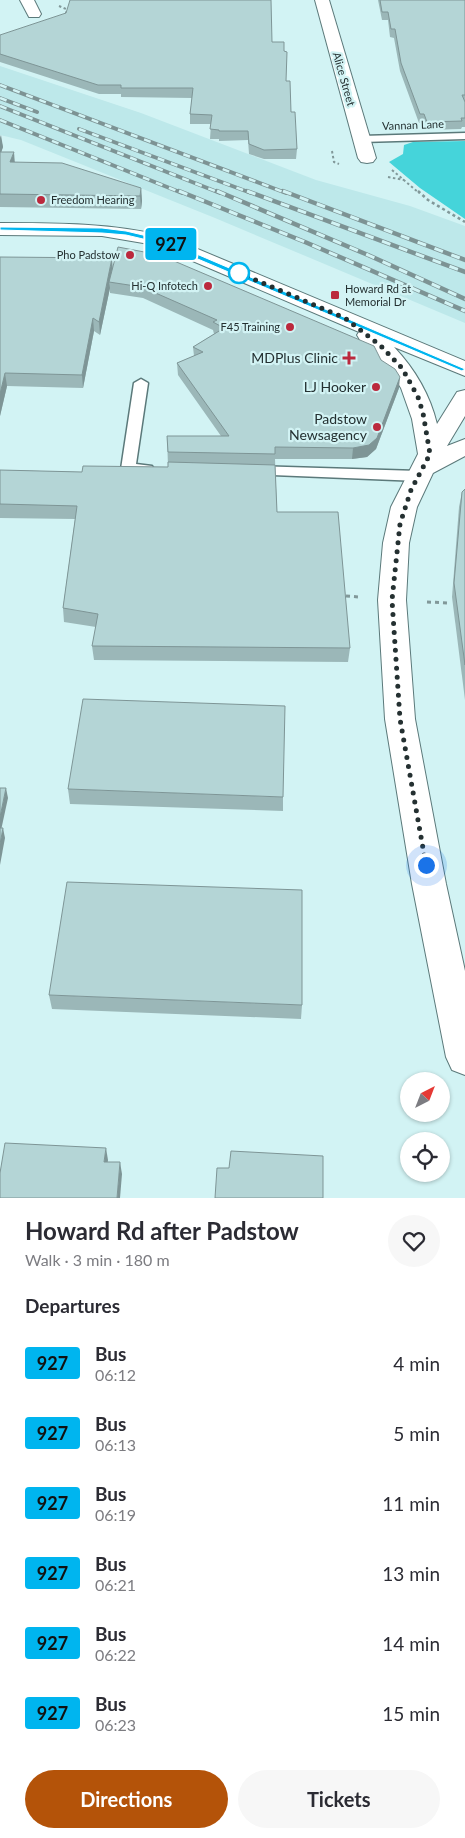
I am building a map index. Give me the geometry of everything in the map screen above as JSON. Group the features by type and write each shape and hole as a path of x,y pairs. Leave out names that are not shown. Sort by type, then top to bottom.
{"street":[{"path":"27,0 34,14"},
{"name":"Alice Street","path":"322,0 367,158"},
{"path":"0,229 102,230 144,236 180,247 465,369"},
{"path":"345,318 384,348 402,368 418,397 423,413 424,466"},
{"path":"465,397 424,466 404,507 396,543 392,600 398,696 429,884 465,1057"},
{"path":"424,466 465,446"}],"lane":[{"name":"Vannan Lane","path":"362,139 465,136"},
{"path":"141,383 128,468 158,469"},
{"path":"235,471 424,466"}],"path":[{"path":"367,158 388,166 428,200 465,222"}],"shaded area":[{"path":"0,66 141,113 316,180 410,206 465,226 465,323 215,218 21,140 0,135"},
{"path":"465,141 465,219 420,188 389,162 403,154 404,145 413,142"}],"building":[{"path":"70,0 271,0 272,42 284,42 284,51 287,52 286,81 290,81 291,112 295,112 297,149 264,150 249,144 248,131 219,131 210,129 212,115 190,114 193,88 121,88 121,85 98,85 0,54 0,35 66,13"},
{"path":"380,0 465,0 465,95 462,95 465,102 465,118 461,118 462,121 427,122 424,114 420,114 401,63 395,29 391,29 388,12 382,12"},
{"path":"0,152 14,152 10,162 62,163 141,188 140,196 0,194"},
{"path":"118,247 160,255 374,346 381,360 395,369 400,377 377,438 369,445 353,448 275,447 275,454 168,452 167,436 229,436 177,363 203,352 193,347 224,328 213,322 217,320 142,287 109,282"},
{"path":"0,257 112,258 99,322 93,318 82,375 5,373 0,394"},
{"path":"168,462 275,465 277,512 338,512 350,648 92,646 98,614 63,608 77,506 0,504 0,470 82,472 83,466 168,467"},
{"path":"465,489 465,665 454,583 462,492"},
{"path":"83,699 285,706 283,797 68,789"},
{"path":"0,788 6,788 0,817"},
{"path":"0,828 3,828 0,844"},
{"path":"67,882 302,890 302,1005 49,995"},
{"path":"5,1143 106,1148 104,1162 120,1162 117,1198 0,1198 0,1173"},
{"path":"231,1151 323,1156 323,1198 215,1198 217,1168 229,1168"}],"railway":[{"path":"0,85 286,193"},
{"path":"0,98 37,112"},
{"path":"0,106 220,193"},
{"path":"0,120 182,193"},
{"path":"79,129 251,193"},
{"path":"179,191 305,242 465,311"},
{"path":"217,191 368,255 465,299"},
{"path":"247,191 465,272"},
{"path":"283,191 465,260"}],"bus line":[{"name":"927","path":"0,229 102,230 144,236 162,241 465,369"}],"place":[{"name":"Freedom Hearing","path":"41,200"},
{"name":"Pho Padstow","path":"130,255"},
{"name":"Hi-Q Infotech","path":"208,286"},
{"name":"Howard Rd at Memorial Dr","path":"335,295"},
{"name":"F45 Training","path":"290,327"},
{"name":"MDPlus Clinic","path":"349,358"},
{"name":"LJ Hooker","path":"376,387"},
{"name":"Padstow Newsagency","path":"377,427"}],"route":[{"path":"239,273 345,318 389,353 402,368 418,397 428,431 430,454 404,507 396,543 392,600 400,719 426,865"}]}
